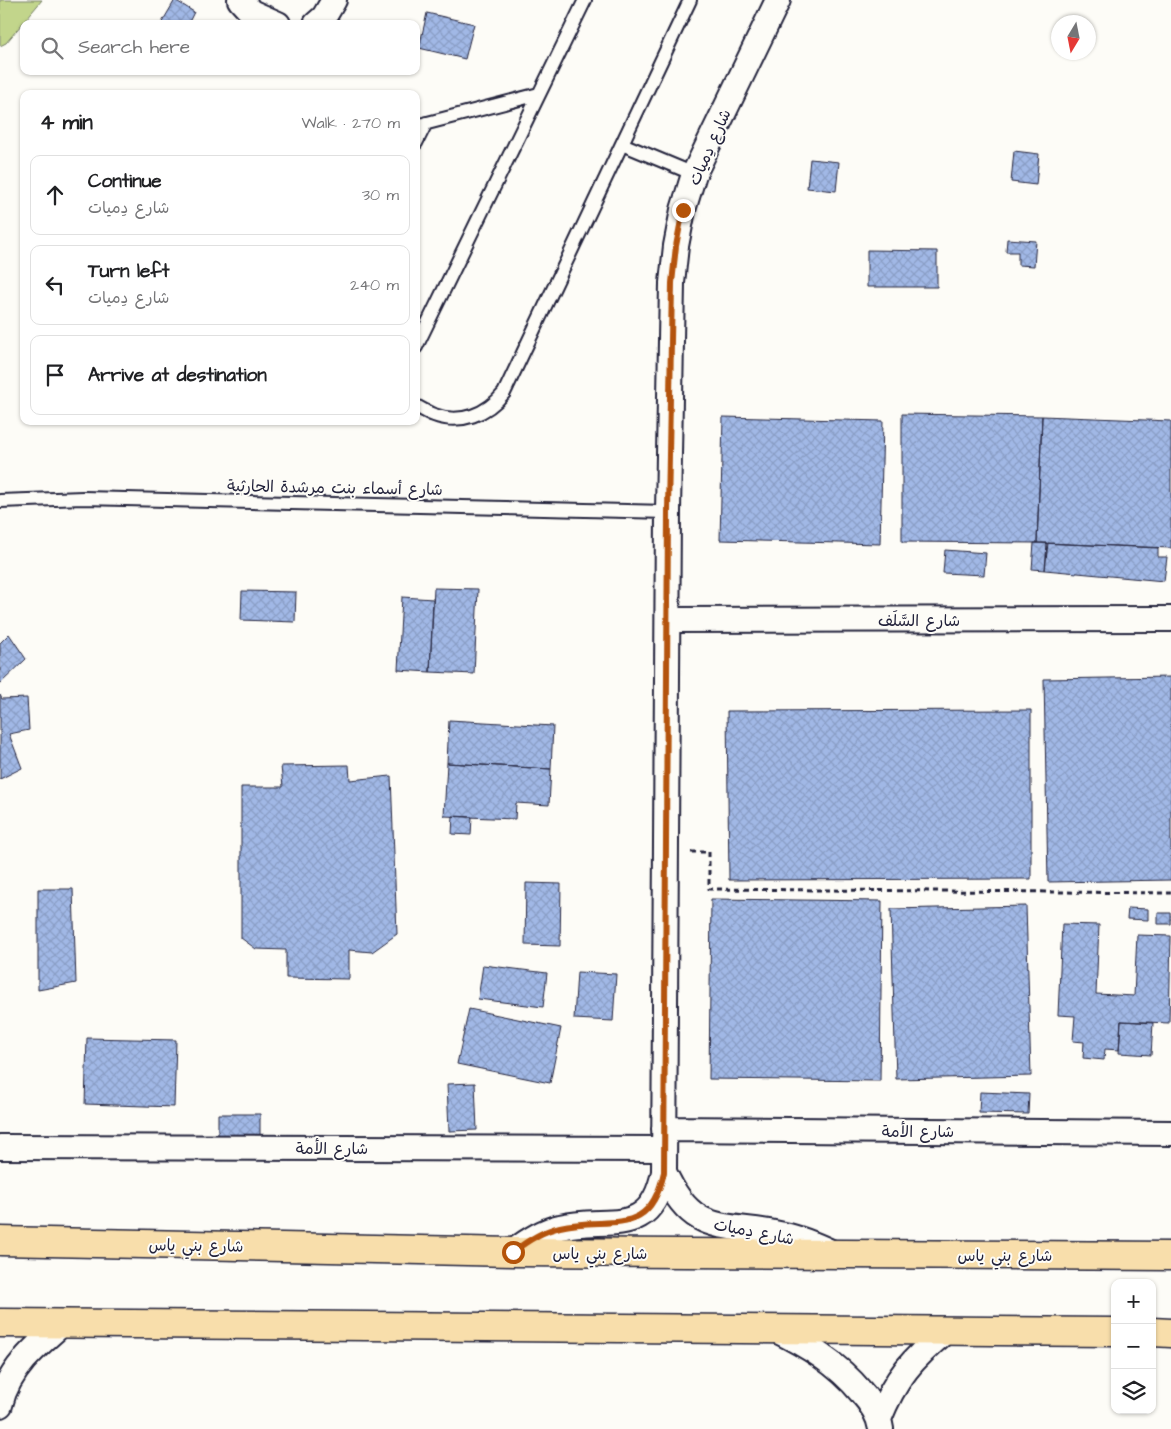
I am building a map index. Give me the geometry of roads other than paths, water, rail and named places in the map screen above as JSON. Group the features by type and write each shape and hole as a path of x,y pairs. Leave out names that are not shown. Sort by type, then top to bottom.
{"main road":[{"name":"شارع بني ياس","path":"0,1241 513,1252 1171,1256"},
{"path":"0,1323 1111,1332"},
{"path":"1156,1332 1171,1333"}],"street":[{"path":"240,0 251,12 269,20"},
{"path":"321,20 334,0"},
{"name":"شارع دِميات","path":"513,1252 527,1241 544,1232 562,1226 627,1222 649,1208 662,1185 664,1172 668,512 672,283 676,246 683,210 694,174 778,0"},
{"name":"شارع السَّلَف","path":"668,620 1171,619"},
{"name":"شارع الأمة","path":"0,1147 1171,1133"},
{"name":"شارع دِميات","path":"664,1172 678,1200 689,1212 703,1220 718,1226 783,1235 818,1246 835,1254"},
{"path":"0,1405 11,1378 25,1358 63,1323"},
{"path":"774,1330 817,1352 836,1365 867,1399 880,1424"},
{"path":"880,1424 888,1398 898,1378 912,1361 946,1331"}],"lane":[{"path":"420,339 585,0"},
{"path":"420,408 433,415 460,419 479,414 496,403 506,387 690,0"},
{"path":"421,125 539,94"},
{"path":"622,144 694,174"},
{"name":"شارع أسماء بنت مرشدة الحارثية","path":"0,501 93,498 668,512"}]}
